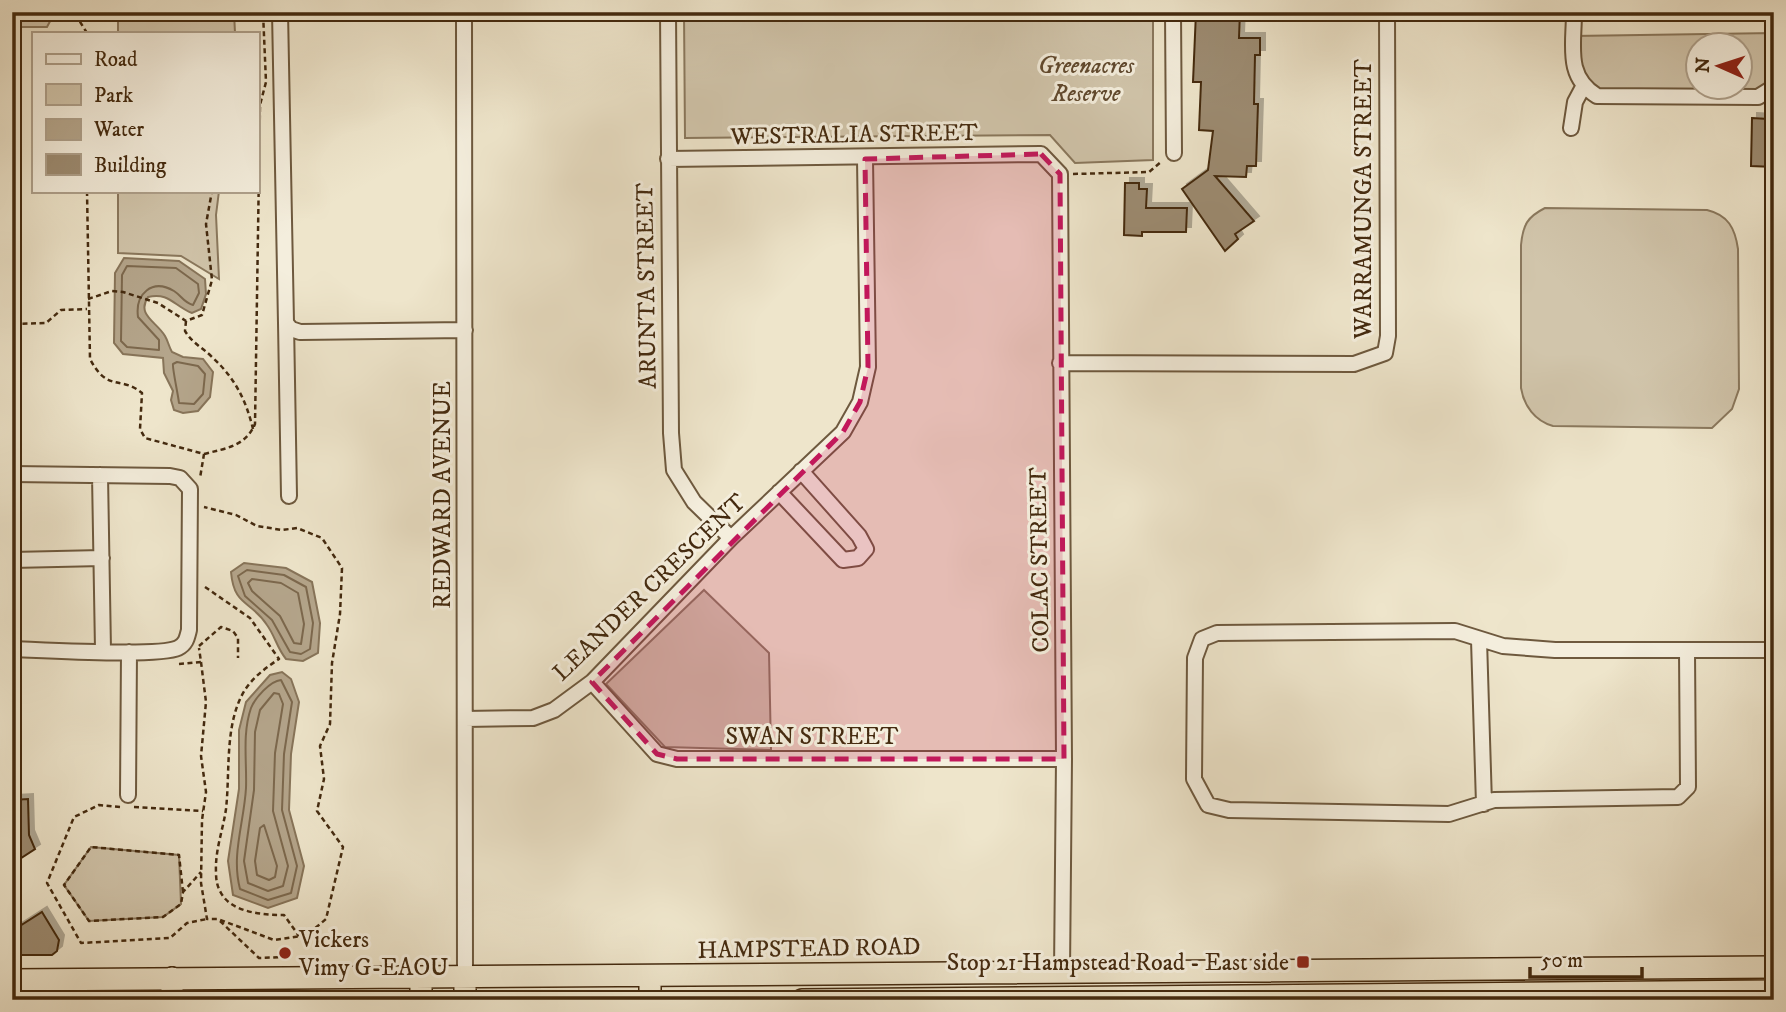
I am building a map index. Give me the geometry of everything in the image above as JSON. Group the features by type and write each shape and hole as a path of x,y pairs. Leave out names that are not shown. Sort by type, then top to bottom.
{"highway":[{"name":"HAMPSTEAD ROAD","path":"12,980 1774,967"},
{"path":"1388,970 1389,998"},
{"path":"1642,997 1643,970"},
{"path":"886,999 887,972"},
{"path":"1062,972 1062,998"},
{"path":"1110,972 1110,1000"},
{"path":"650,976 650,1000"},
{"path":"421,977 421,1000"},
{"path":"465,977 466,1000"},
{"path":"172,978 172,1000"},
{"path":"802,1000 1642,997 1774,991"}],"street":[{"path":"280,12 289,496"},
{"name":"REDWARD AVENUE","path":"464,12 465,977"},
{"name":"ARUNTA STREET","path":"668,12 674,470 694,502 731,538"},
{"path":"1173,12 1174,153"},
{"name":"WARRAMUNGA STREET","path":"1060,363 1354,364 1385,353 1388,335 1387,12"},
{"path":"1574,12 1574,72 1583,87 1597,96 1758,97 1774,86"},
{"path":"1571,128 1575,102 1583,87"},
{"name":"WESTRALIA STREET","path":"668,159 865,159 1041,154 1060,174"},
{"name":"LEANDER CRESCENT","path":"465,719 533,718 554,710 592,682 731,538 843,432 860,402 868,367 865,159"},
{"name":"COLAC STREET","path":"1060,174 1064,759 1062,972"},
{"path":"286,323 300,332 465,330"},
{"name":"LEANDER CRESCENT","path":"779,492 843,560 858,558 866,549 859,536 801,471"},
{"path":"12,474 170,476 180,478 190,489 187,640 172,650 129,652 12,649"},
{"path":"100,475 103,650"},
{"path":"12,560 102,558"},
{"path":"1687,651 1688,787 1678,797 1493,800 1449,814 1229,810 1208,805 1194,779 1195,658 1202,639 1217,633 1455,631 1503,646 1555,650 1774,650"},
{"path":"1479,640 1484,804"},
{"path":"128,795 129,652"},
{"name":"SWAN STREET","path":"592,682 657,754 677,759 1064,759"}],"path":[{"path":"40,18 46,12"},
{"path":"87,192 87,309 90,359 98,375 116,385 133,386 142,393 140,429 145,438 204,454 235,446 249,438 253,429 261,170 260,105 265,82 262,12"},
{"path":"12,18 77,17 86,32"},
{"path":"259,63 264,62"},
{"path":"1060,174 1149,172 1174,153"},
{"path":"186,321 202,315 209,295 212,280 206,224 212,192"},
{"path":"87,299 112,291 122,292 158,303 186,321"},
{"path":"14,324 46,323 61,310 87,309"},
{"path":"186,321 185,331 194,345 209,354 235,382 246,402 253,429"},
{"path":"198,488 204,454"},
{"path":"197,507 225,511 257,526 282,530 297,528 322,538 342,568 340,614 332,663 330,723 320,746 324,779 317,811 343,847 326,919 307,935 274,940 218,919 207,919 187,923 170,938 81,943 47,883 74,817 99,805 203,811"},
{"path":"197,580 223,602 250,618 279,659 252,681 241,696 234,718 226,810 217,848 217,883 222,896 234,905 250,912 285,915 299,936"},
{"path":"199,646 221,627 233,631 238,638 238,658"},
{"path":"198,635 206,702 201,756 206,792 201,872 207,919"},
{"path":"178,664 201,662"},
{"path":"183,892 179,855 91,847 64,885 89,920 163,917 181,904 183,892 201,872"},
{"path":"218,919 259,958 287,957 287,964"}],"highlighted area":[{"path":"1041,154 1060,174 1064,759 677,759 657,754 592,682 843,432 860,402 868,367 865,159"}],"green space":[{"path":"12,12 55,12 47,27 12,27"},
{"path":"118,12 234,12 235,32 118,32"},
{"name":"Greenacres Reserve","path":"684,12 1153,12 1153,160 1075,163 1050,135 685,138"},
{"path":"1754,33 1774,33 1774,87 1754,97"},
{"path":"1684,34 1684,97 1597,96 1583,87 1574,36"},
{"path":"118,192 219,192 216,215 219,279 181,256 118,253"},
{"path":"1545,208 1707,210 1720,215 1729,223 1738,249 1739,389 1732,409 1712,428 1553,426 1531,412 1521,388 1521,245 1527,222"},
{"path":"704,590 769,653 771,750 665,747 606,684"},
{"path":"91,847 179,855 181,904 163,917 89,921 64,885"}],"water":[{"path":"124,258 179,261 205,279 206,294 201,309 192,313 166,298 155,296 148,297 144,309 165,336 172,352 183,357 203,359 213,372 210,397 198,411 183,413 174,410 171,400 173,391 164,373 163,358 123,354 114,343 115,273"},
{"path":"244,563 286,568 312,582 320,623 318,653 303,661 286,659 267,625 236,592 231,572"},
{"path":"282,672 291,679 299,702 291,754 289,810 304,866 297,898 268,908 233,895 228,861 239,789 239,730 246,702 270,675"}],"building":[{"path":"1196,12 1240,12 1239,38 1260,38 1260,55 1255,55 1254,104 1258,104 1256,166 1247,166 1246,177 1215,176 1254,221 1235,234 1238,239 1225,251 1182,189 1208,170 1213,131 1199,130 1201,82 1193,82"},
{"path":"1752,118 1768,119 1767,147 1774,147 1774,167 1751,166"},
{"path":"1125,183 1139,183 1139,189 1147,189 1146,208 1187,208 1186,232 1142,232 1142,236 1124,235"},
{"path":"28,799 29,835 35,849 12,864 12,800"},
{"path":"42,912 59,940 57,951 52,955 12,955 12,931"}],"place":[{"name":"Vickers Vimy G-EAOU","path":"285,953"},
{"name":"Stop 21 Hampstead Road - East side","path":"1303,962"}]}
